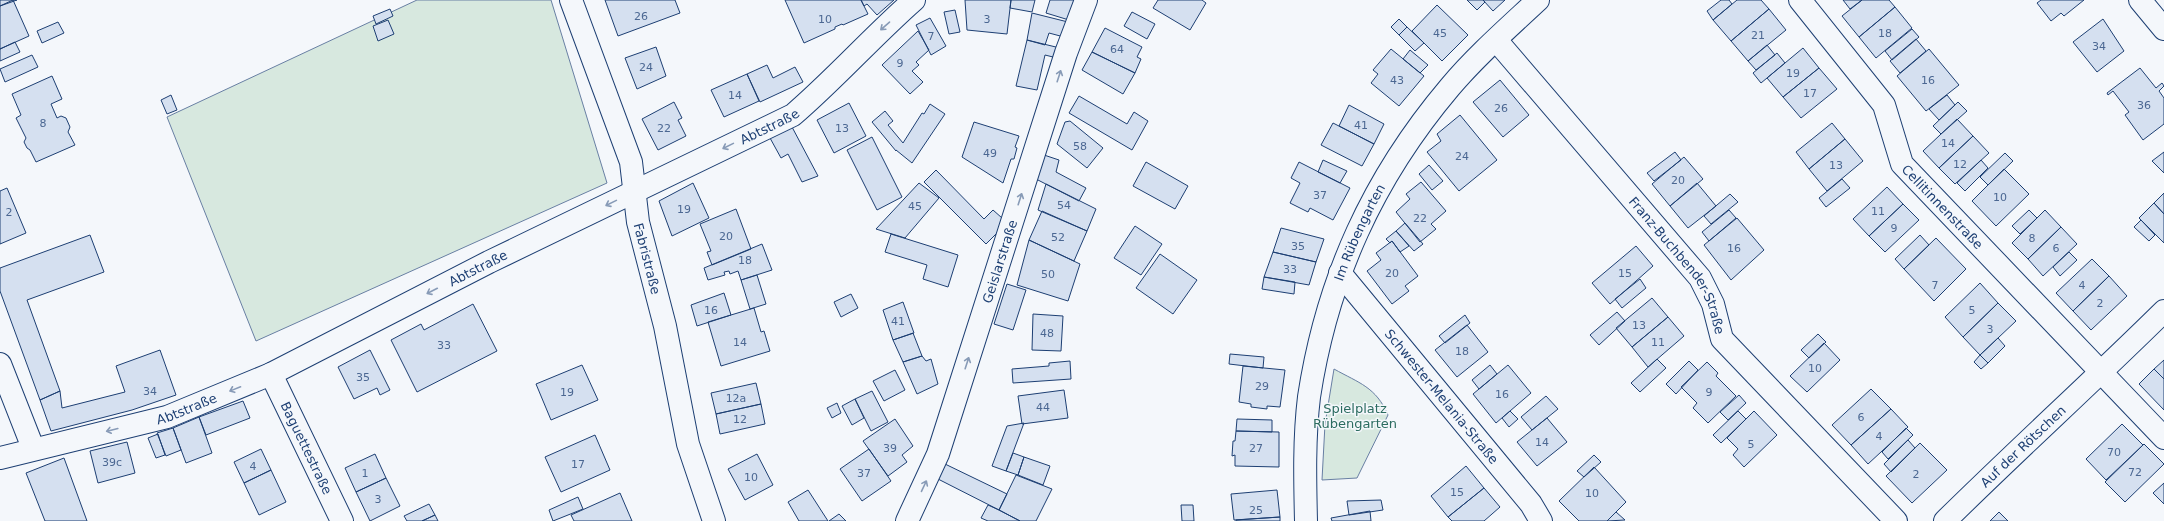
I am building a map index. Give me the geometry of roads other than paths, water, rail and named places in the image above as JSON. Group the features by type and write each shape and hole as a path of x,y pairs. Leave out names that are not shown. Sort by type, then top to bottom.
{"street":[{"name":"Fabristraße","path":"571,0 631,162 638,222 665,326 688,444 714,521"},
{"name":"Abtstraße","path":"0,458 33,448 167,417 271,374 489,262 793,115 814,97 879,31 914,0"},
{"name":"Geislarstraße","path":"907,521 938,454 1066,53 1086,0"},
{"name":"Im Rübengarten","path":"1306,521 1305,456 1309,397 1329,306 1358,226 1402,149 1450,87 1538,0"},
{"name":"Cellitinnenstraße","path":"1800,0 1884,104 1902,164 2102,373"},
{"path":"2140,0 2164,29"},
{"name":"Franz-Buchbender-Straße","path":"1496,40 1700,278 1713,304 1722,339 1896,521"},
{"name":"Schwester-Melania-Straße","path":"1340,273 1531,504 1541,521"},
{"name":"Auf der Rötschen","path":"1945,521 2073,397 2102,373 2164,312"},
{"path":"0,364 33,448"},
{"path":"2102,373 2164,438"},
{"name":"Baguettestraße","path":"271,374 342,521"}],"park label":[{"name":"Spielplatz Rübengarten","path":"1355,416"}]}
